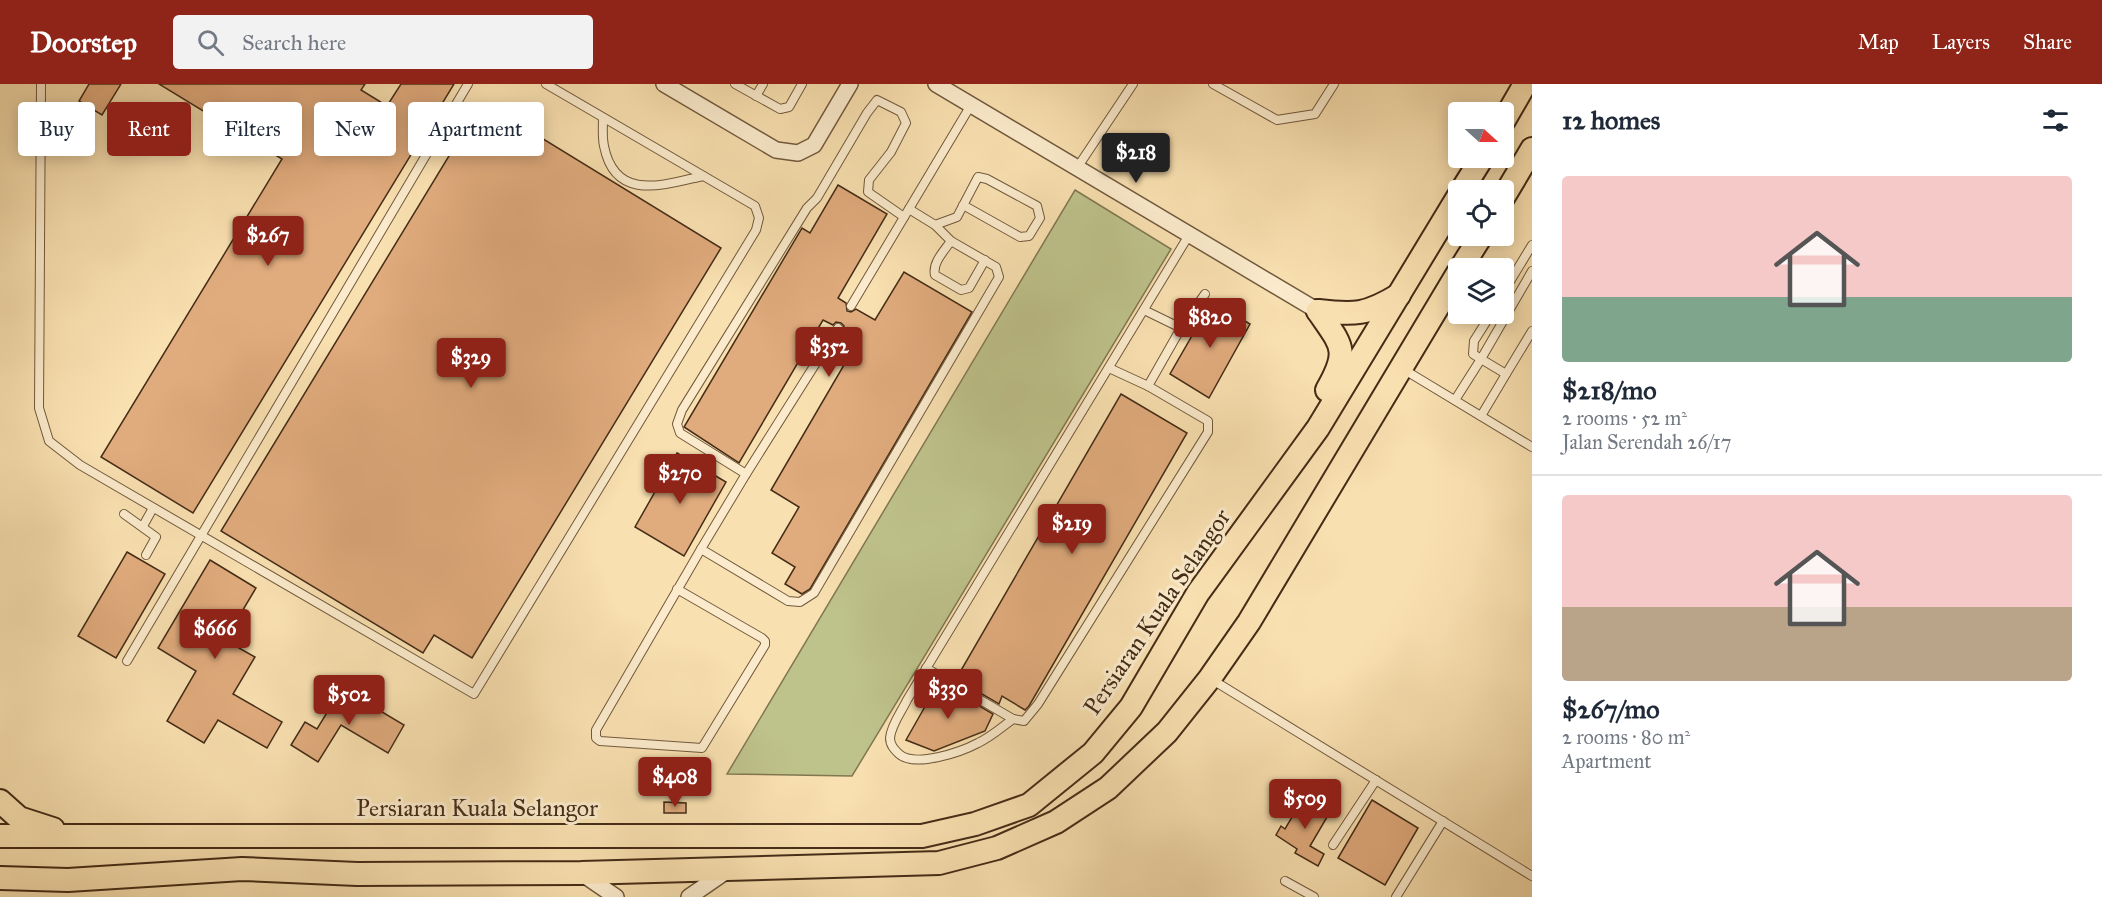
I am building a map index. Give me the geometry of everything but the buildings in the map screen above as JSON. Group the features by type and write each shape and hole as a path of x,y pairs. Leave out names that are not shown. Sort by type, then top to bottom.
{"main road":[{"path":"1514,103 1525,84"},
{"path":"1514,180 1532,149"},
{"name":"Persiaran Kuala Selangor","path":"0,836 69,834 922,836 975,824 1029,805 1093,753 1131,707 1198,593 1318,428 1448,214"},
{"path":"0,878 68,880 242,869 357,874 581,873 939,863 998,848 1056,822 1108,788 1167,732 1210,678 1249,622 1448,290"},
{"path":"1318,311 1352,315 1382,306 1400,294"},
{"path":"1198,593 1255,491 1326,392 1338,371 1342,355 1339,343 1318,311"},
{"path":"0,801 19,818 69,834"},
{"path":"16,897 25,890 68,880"}],"street":[{"path":"664,84 776,150 798,153 814,145 850,84"},
{"path":"937,84 1318,311"},
{"path":"690,897 731,869"},
{"path":"581,873 616,897"}],"lane":[{"path":"41,84 39,408 49,441 80,465 474,694 756,230 759,218 755,206 546,84"},
{"path":"127,661 468,84"},
{"path":"735,84 780,110 789,106 802,84"},
{"path":"756,96 763,84"},
{"path":"1077,168 1133,84"},
{"path":"1213,84 1276,120 1315,114 1334,84"},
{"path":"701,549 788,601 800,602 814,593 999,277 996,267 951,241 935,225 906,213 868,192 869,180 891,152 906,123 901,112 877,100 682,410 677,424 680,433 746,474"},
{"path":"851,306 971,105"},
{"path":"603,117 604,146 614,170 624,180 643,187 665,185 703,176"},
{"path":"935,225 957,217 963,205 978,177 987,179 1037,206 1040,218 1029,236 1020,237 963,205"},
{"path":"1013,719 975,745 924,761 901,756 892,747 890,738 893,727 926,668 1189,235"},
{"path":"951,241 934,271 935,275 961,290 969,288 985,260"},
{"path":"1514,275 1532,245"},
{"path":"1455,400 1532,271"},
{"path":"1148,386 1181,328 1205,294"},
{"path":"1144,310 1181,328"},
{"path":"1485,324 1474,341 1473,354 1506,374"},
{"path":"677,589 762,638 765,645 702,748 600,741 596,738 596,730 677,589 838,328"},
{"path":"1481,416 1532,331"},
{"path":"926,668 1013,719 1024,721 1038,704 1208,432 1208,421 1148,386 1109,368"},
{"path":"1401,368 1532,447"},
{"path":"143,526 153,508"},
{"path":"124,514 156,537 146,555"},
{"path":"1210,678 1532,876"},
{"path":"1333,845 1376,780"},
{"path":"1396,897 1443,821"},
{"path":"1285,881 1314,897"}],"green space":[{"path":"1075,190 1171,249 852,776 727,774"}]}
